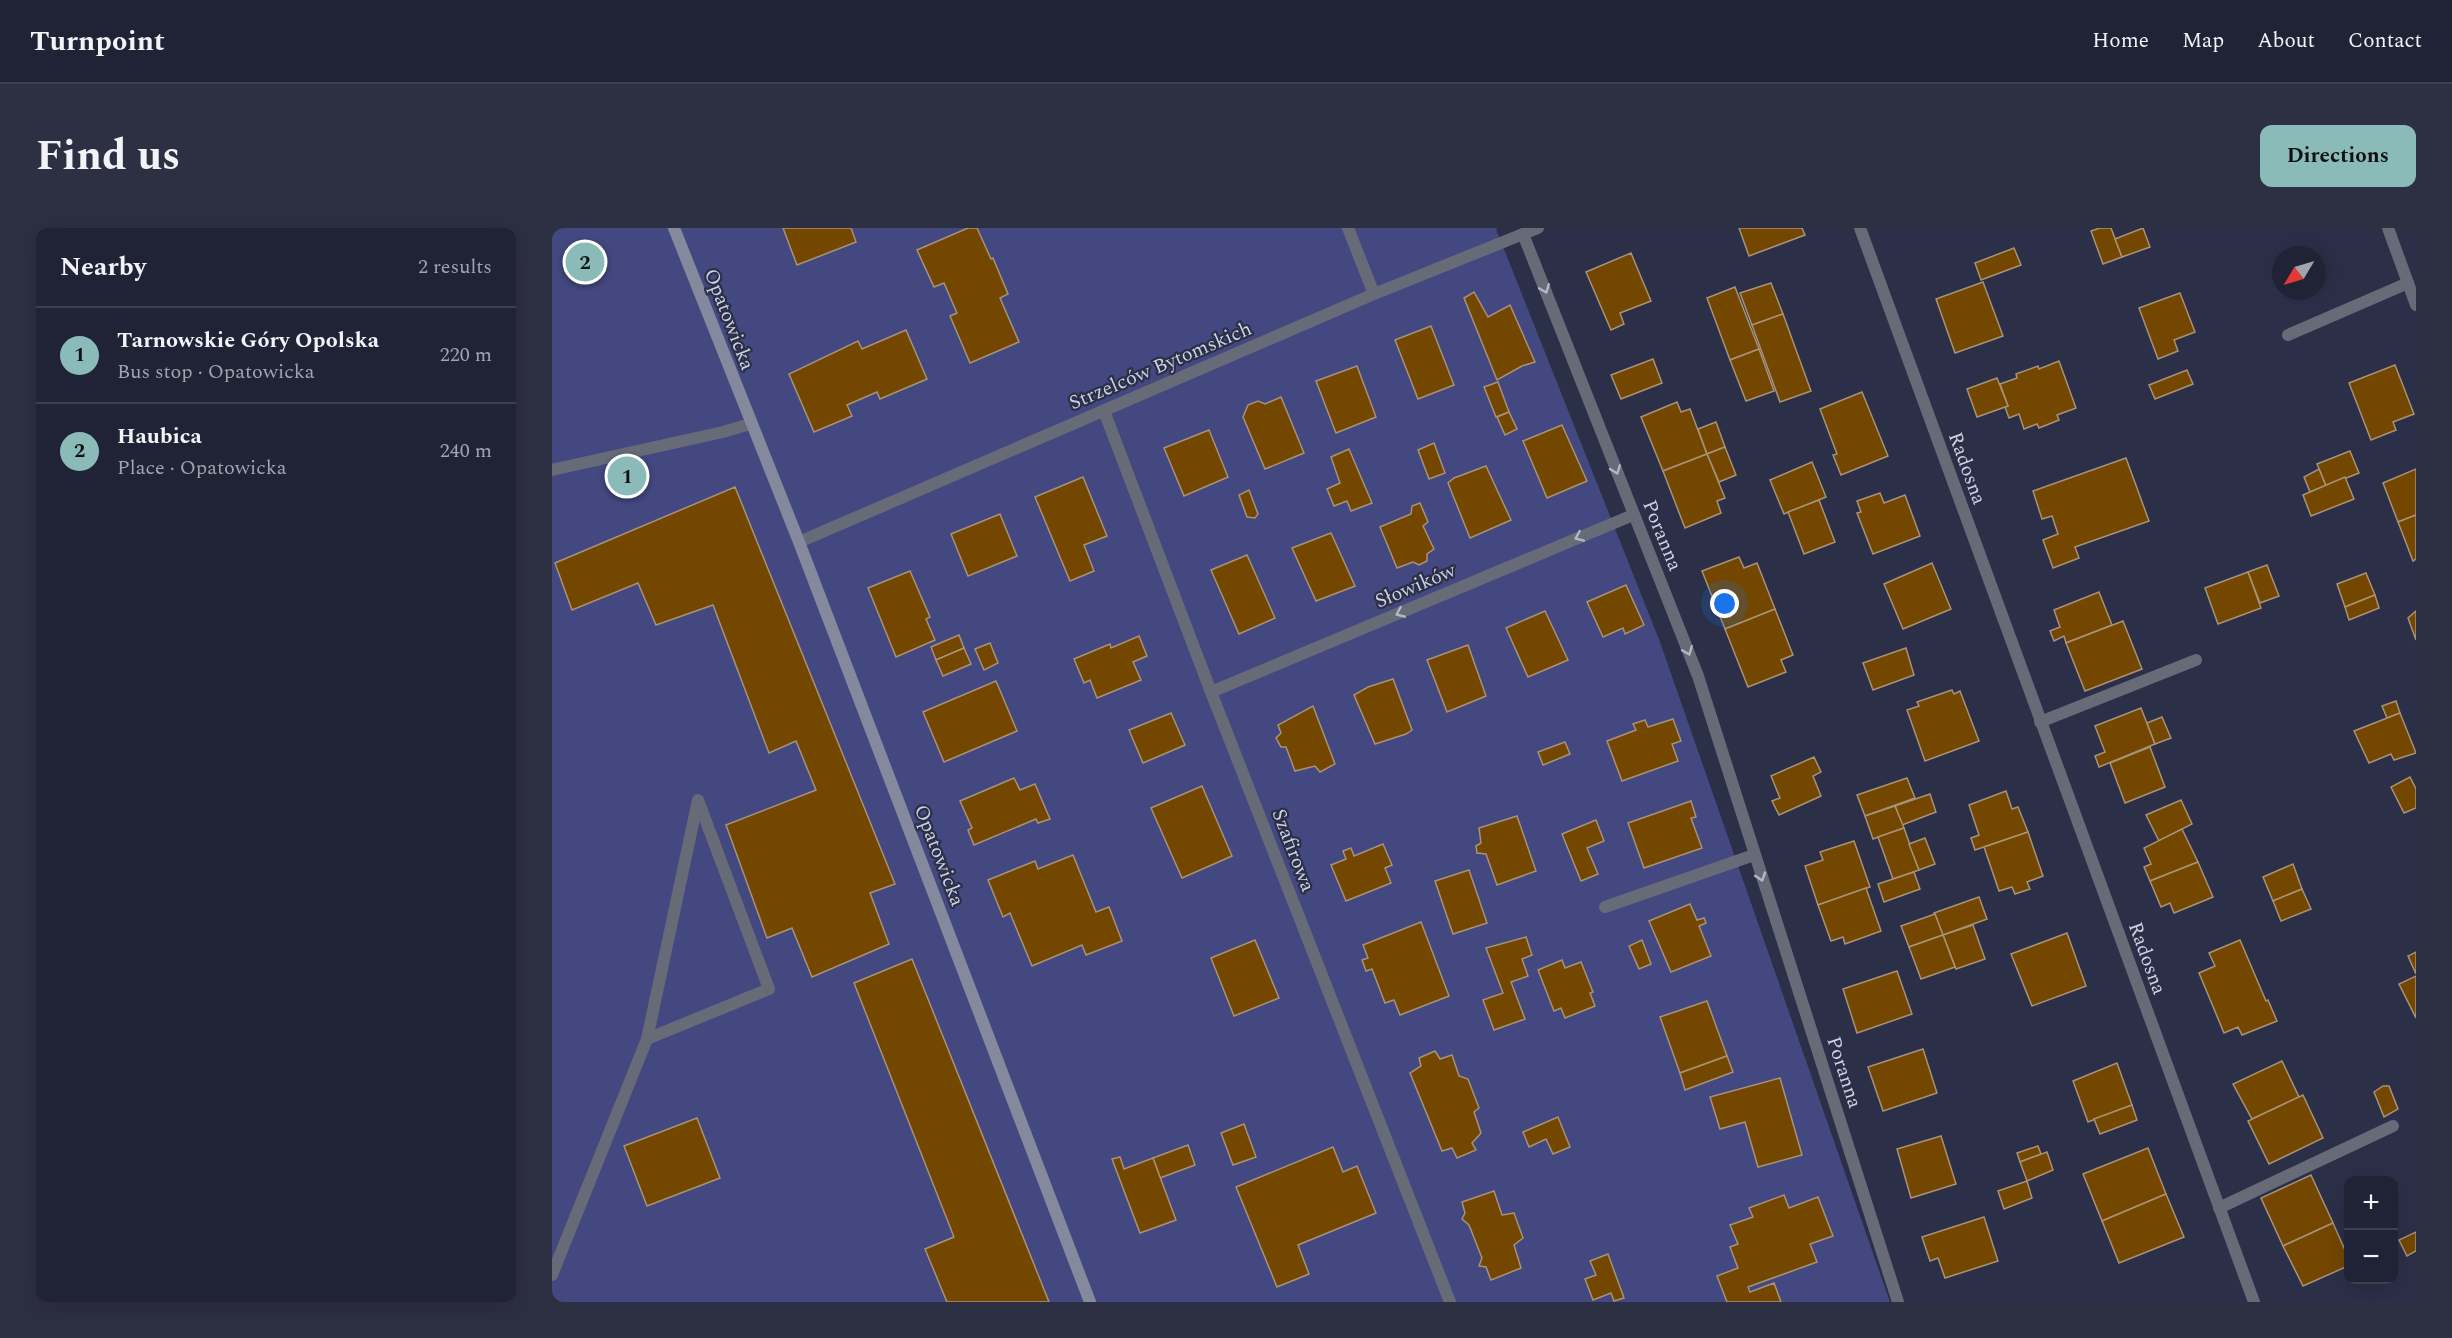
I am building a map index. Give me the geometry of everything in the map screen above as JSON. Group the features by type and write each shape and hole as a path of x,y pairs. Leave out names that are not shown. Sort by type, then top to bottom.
{"street":[{"name":"Opatowicka","path":"674,228 750,424 799,542 1090,1302"},
{"path":"1348,228 1374,294"},
{"name":"Strzelców Bytomskich","path":"799,542 1374,294 1538,228"},
{"name":"Radosna","path":"1860,228 2254,1302"},
{"path":"2388,228 2416,305"},
{"name":"Poranna","path":"1523,234 1698,676 1898,1302"},
{"path":"2288,335 2408,284"},
{"name":"Szafirowa","path":"1104,411 1211,692 1450,1302"},
{"path":"552,470 750,424"},
{"name":"Słowików","path":"1211,692 1633,515"},
{"path":"2040,722 2196,660"},
{"path":"552,1275 647,1039 698,800 769,989 647,1039"},
{"path":"1605,907 1754,855"},
{"path":"2220,1208 2393,1126"}],"shaded area":[{"path":"552,228 1498,228 1496,229 1660,642 1890,1302 552,1302"}],"building":[{"path":"783,228 851,228 856,242 797,265"},
{"path":"968,228 977,228 991,259 993,258 1008,294 1000,298 1019,342 970,363 950,316 957,313 944,283 934,287 917,250"},
{"path":"1739,228 1802,228 1805,235 1749,256"},
{"path":"2111,228 2122,257 2103,264 2091,231"},
{"path":"2143,228 2150,247 2122,257 2115,239"},
{"path":"2014,248 2021,265 1981,280 1975,263"},
{"path":"1631,253 1651,301 1620,313 1624,324 1611,330 1586,272"},
{"path":"1983,282 2003,336 1955,353 1936,299"},
{"path":"1771,283 1783,314 1752,325 1740,293"},
{"path":"1735,287 1759,349 1730,360 1707,298"},
{"path":"1474,292 1488,317 1510,305 1535,362 1522,366 1497,380 1464,298"},
{"path":"2180,293 2195,332 2174,340 2178,351 2158,359 2139,308"},
{"path":"1783,314 1811,391 1780,402 1752,325"},
{"path":"1431,326 1454,385 1418,399 1395,340"},
{"path":"906,330 927,379 880,399 877,392 847,405 852,416 814,432 789,374 858,341 862,349"},
{"path":"1759,349 1774,391 1746,401 1730,360"},
{"path":"1653,359 1662,383 1621,399 1611,375"},
{"path":"2059,361 2076,408 2057,415 2059,420 2039,428 2037,424 2024,429 2019,414 2009,418 2005,407 2008,406 2000,384 2017,378 2016,374 2038,366 2039,369"},
{"path":"2395,365 2414,414 2393,422 2396,430 2371,440 2349,383"},
{"path":"1357,366 1376,417 1336,433 1316,381"},
{"path":"2187,370 2193,384 2155,399 2149,385"},
{"path":"1997,378 2008,406 1977,417 1967,389"},
{"path":"1498,382 1509,412 1496,417 1484,387"},
{"path":"1862,392 1888,456 1841,475 1833,455 1837,454 1820,409"},
{"path":"1281,397 1304,453 1265,469 1243,417 1248,405 1258,401 1265,404"},
{"path":"1677,402 1681,412 1690,409 1707,454 1663,471 1641,417"},
{"path":"1509,412 1517,429 1505,435 1497,417"},
{"path":"1716,422 1725,447 1707,454 1698,429"},
{"path":"1562,425 1587,481 1547,498 1523,441"},
{"path":"1209,430 1228,477 1184,496 1164,448"},
{"path":"1434,443 1445,473 1429,479 1418,450"},
{"path":"1725,447 1736,475 1719,482 1707,454"},
{"path":"1349,449 1372,503 1351,511 1347,501 1334,506 1327,489 1340,483 1331,457"},
{"path":"2350,451 2359,473 2326,486 2317,464"},
{"path":"1707,454 1725,498 1717,501 1721,513 1685,528 1663,471"},
{"path":"2126,458 2149,521 2075,547 2079,558 2053,568 2043,540 2058,534 2052,516 2042,519 2033,491"},
{"path":"1812,462 1826,497 1784,514 1770,480"},
{"path":"1486,466 1511,520 1470,538 1448,483 1454,478"},
{"path":"2319,469 2326,486 2310,492 2304,477"},
{"path":"2416,469 2416,515 2398,522 2383,483"},
{"path":"1083,477 1107,536 1084,545 1094,571 1070,581 1035,497"},
{"path":"2345,477 2354,499 2311,516 2303,495"},
{"path":"735,487 895,884 870,893 889,944 812,977 792,928 767,938 726,825 816,790 796,741 769,753 713,605 656,625 638,583 572,610 555,563"},
{"path":"1249,490 1258,514 1255,518 1247,517 1239,495"},
{"path":"1880,493 1884,503 1905,495 1920,536 1873,554 1857,513 1861,512 1857,501"},
{"path":"1819,500 1835,542 1804,554 1788,512"},
{"path":"1420,503 1428,522 1423,526 1434,549 1427,554 1427,561 1419,565 1413,562 1397,568 1380,527 1411,514 1412,506"},
{"path":"1000,514 1017,556 968,576 951,534"},
{"path":"2416,515 2416,559 2413,561 2398,522"},
{"path":"1331,533 1355,586 1316,601 1292,548"},
{"path":"1247,555 1275,618 1239,634 1211,570"},
{"path":"1739,557 1744,568 1757,563 1775,609 1725,629 1702,571"},
{"path":"1932,563 1951,609 1903,629 1884,584"},
{"path":"2267,565 2279,596 2260,603 2248,572"},
{"path":"910,571 930,617 926,619 935,640 896,657 868,588"},
{"path":"2248,572 2261,608 2218,624 2205,588"},
{"path":"2366,573 2375,595 2345,607 2337,584"},
{"path":"1626,585 1644,625 1625,634 1623,628 1603,637 1587,602"},
{"path":"2099,592 2112,625 2066,643 2064,636 2054,641 2050,631 2060,627 2054,610"},
{"path":"2375,595 2379,608 2349,620 2345,607"},
{"path":"1775,609 1793,655 1781,660 1786,672 1748,687 1725,629"},
{"path":"1545,611 1568,660 1528,677 1506,628"},
{"path":"2416,611 2416,640 2408,618"},
{"path":"2123,621 2142,669 2085,691 2066,643"},
{"path":"959,635 964,648 936,660 931,647"},
{"path":"1139,636 1147,656 1133,662 1141,680 1097,698 1090,680 1084,683 1074,659 1110,644 1111,648"},
{"path":"990,643 998,663 984,670 975,649"},
{"path":"1468,645 1486,696 1447,712 1427,660"},
{"path":"964,648 971,664 943,676 936,660"},
{"path":"1906,648 1914,675 1873,690 1863,663"},
{"path":"1393,679 1412,730 1375,744 1354,695 1368,687"},
{"path":"996,681 1017,731 944,762 923,712"},
{"path":"1952,690 1954,694 1960,691 1979,741 1925,761 1907,710 1919,706 1917,702"},
{"path":"2396,701 2400,713 2387,718 2382,706"},
{"path":"1313,706 1335,764 1320,772 1315,766 1295,771 1286,747 1281,747 1276,738 1281,733 1278,725"},
{"path":"2141,708 2155,744 2099,767 2095,756 2105,752 2095,726"},
{"path":"1171,713 1185,745 1143,763 1129,730"},
{"path":"2400,713 2416,753 2394,760 2391,754 2369,763 2354,731"},
{"path":"2162,717 2171,738 2155,744 2147,723"},
{"path":"1673,719 1681,741 1672,744 1678,761 1622,781 1607,741 1636,730 1633,724 1645,720 1648,727"},
{"path":"1565,742 1570,754 1543,765 1538,752"},
{"path":"2150,747 2165,787 2125,803 2110,763"},
{"path":"1814,757 1821,772 1813,776 1821,796 1779,815 1772,801 1780,798 1771,776"},
{"path":"2410,777 2416,789 2416,808 2404,813 2391,787"},
{"path":"1014,778 1020,790 1035,784 1050,819 1038,823 1036,819 974,845 968,830 972,828 960,801"},
{"path":"1907,778 1915,798 1865,816 1857,795"},
{"path":"1202,786 1232,856 1182,878 1151,808"},
{"path":"2006,791 2012,809 2018,807 2028,832 1975,850 1971,838 1979,835 1969,805"},
{"path":"1930,794 1936,812 1902,825 1895,806"},
{"path":"2181,800 2192,824 2159,841 2146,815"},
{"path":"1691,801 1696,817 1691,818 1702,848 1644,868 1628,823"},
{"path":"1895,806 1904,828 1873,839 1865,816"},
{"path":"1517,816 1536,871 1497,885 1486,854 1477,853 1476,846 1481,843 1479,828"},
{"path":"1596,820 1604,841 1587,848 1598,874 1581,881 1562,834"},
{"path":"1904,828 1919,870 1893,879 1878,837"},
{"path":"2182,829 2198,862 2150,881 2144,867 2151,864 2144,848"},
{"path":"2028,832 2043,876 2027,882 2030,889 2015,894 2012,887 1999,891 1984,847"},
{"path":"1925,838 1935,864 1919,870 1909,844"},
{"path":"1854,841 1870,887 1818,905 1805,866 1823,860 1820,852"},
{"path":"1383,844 1392,865 1385,868 1391,883 1346,901 1331,865 1346,859 1343,851 1351,848 1354,856"},
{"path":"1073,855 1096,912 1109,907 1122,941 1086,955 1082,945 1032,966 1010,913 1003,917 988,880 1035,861 1038,869"},
{"path":"2198,862 2213,897 2174,913 2170,903 2161,907 2150,881"},
{"path":"2293,864 2302,889 2273,901 2263,877"},
{"path":"1469,870 1487,923 1453,934 1435,881"},
{"path":"1914,872 1920,889 1884,902 1878,884"},
{"path":"1866,888 1881,931 1845,944 1843,937 1831,941 1818,905"},
{"path":"2302,889 2311,909 2281,921 2273,901"},
{"path":"1979,897 1987,919 1943,935 1934,913"},
{"path":"1690,904 1697,920 1704,918 1706,923 1699,926 1711,956 1671,972 1649,921"},
{"path":"1935,914 1943,935 1909,947 1901,926"},
{"path":"1421,922 1449,996 1400,1015 1394,1000 1385,1003 1372,969 1366,971 1362,960 1368,958 1363,945"},
{"path":"1973,925 1985,959 1956,969 1943,935"},
{"path":"2067,933 2086,986 2032,1006 2011,954"},
{"path":"1943,935 1955,967 1921,979 1909,947"},
{"path":"1526,937 1532,955 1522,959 1528,976 1511,982 1525,1019 1494,1030 1483,1000 1503,993 1486,948"},
{"path":"1255,940 1279,998 1234,1016 1211,958"},
{"path":"1642,940 1651,964 1639,969 1629,946"},
{"path":"2240,940 2277,1021 2242,1035 2238,1027 2224,1033 2199,973 2215,966 2209,953"},
{"path":"2416,952 2416,974 2408,956"},
{"path":"912,959 1049,1302 947,1302 925,1249 954,1237 854,983"},
{"path":"1562,960 1565,968 1581,962 1593,992 1590,993 1595,1006 1565,1018 1561,1008 1554,1011 1538,970"},
{"path":"1897,971 1912,1014 1857,1033 1843,989"},
{"path":"2416,976 2416,1018 2399,984"},
{"path":"1707,1001 1727,1056 1680,1073 1660,1017"},
{"path":"1923,1049 1937,1093 1883,1111 1868,1067"},
{"path":"1435,1051 1440,1059 1452,1055 1459,1076 1468,1079 1479,1108 1474,1112 1481,1133 1472,1143 1476,1150 1457,1158 1452,1148 1442,1151 1410,1073 1421,1066 1419,1058"},
{"path":"1727,1056 1733,1072 1685,1090 1680,1073"},
{"path":"2282,1061 2299,1097 2252,1119 2233,1084"},
{"path":"2117,1063 2132,1105 2088,1122 2073,1081"},
{"path":"1780,1078 1802,1155 1758,1167 1745,1122 1720,1129 1710,1097"},
{"path":"2383,1086 2389,1086 2398,1109 2384,1117 2374,1092"},
{"path":"2303,1095 2323,1138 2269,1164 2248,1121"},
{"path":"2132,1105 2137,1120 2100,1134 2094,1119"},
{"path":"1558,1117 1570,1147 1553,1154 1546,1139 1529,1147 1523,1132"},
{"path":"697,1118 720,1178 647,1206 624,1146"},
{"path":"1244,1124 1256,1157 1233,1165 1221,1133"},
{"path":"1941,1136 1956,1184 1911,1198 1897,1149"},
{"path":"1188,1145 1195,1165 1160,1178 1153,1158"},
{"path":"2038,1146 2041,1154 2020,1162 2017,1153"},
{"path":"1333,1147 1343,1172 1357,1166 1376,1213 1298,1245 1309,1274 1277,1287 1236,1187"},
{"path":"2148,1148 2166,1194 2102,1221 2083,1174"},
{"path":"2047,1152 2053,1170 2027,1181 2020,1162"},
{"path":"1120,1157 1124,1169 1153,1158 1176,1220 1140,1233 1112,1159"},
{"path":"2311,1175 2333,1223 2283,1246 2261,1198"},
{"path":"2027,1181 2032,1198 2004,1209 1998,1191"},
{"path":"1494,1191 1502,1215 1514,1213 1523,1238 1514,1245 1521,1268 1491,1280 1486,1267 1479,1266 1482,1258 1469,1225 1462,1219 1465,1213 1462,1202"},
{"path":"2166,1194 2184,1237 2119,1263 2102,1221"},
{"path":"1784,1195 1789,1208 1818,1197 1833,1236 1810,1244 1817,1262 1748,1287 1750,1292 1774,1283 1781,1302 1727,1302 1717,1276 1738,1268 1730,1247 1738,1244 1730,1225 1753,1217 1749,1208"},
{"path":"1984,1217 1998,1261 1945,1278 1938,1258 1930,1261 1922,1237"},
{"path":"2333,1223 2344,1248 2344,1268 2303,1286 2283,1246"},
{"path":"2416,1232 2416,1251 2407,1256 2399,1240"},
{"path":"1608,1254 1624,1298 1614,1301 1611,1293 1593,1300 1585,1279 1596,1275 1590,1261"}],"place":[{"name":"Haubica","path":"585,262"},
{"name":"Tarnowskie Góry Opolska","path":"627,476"}]}
